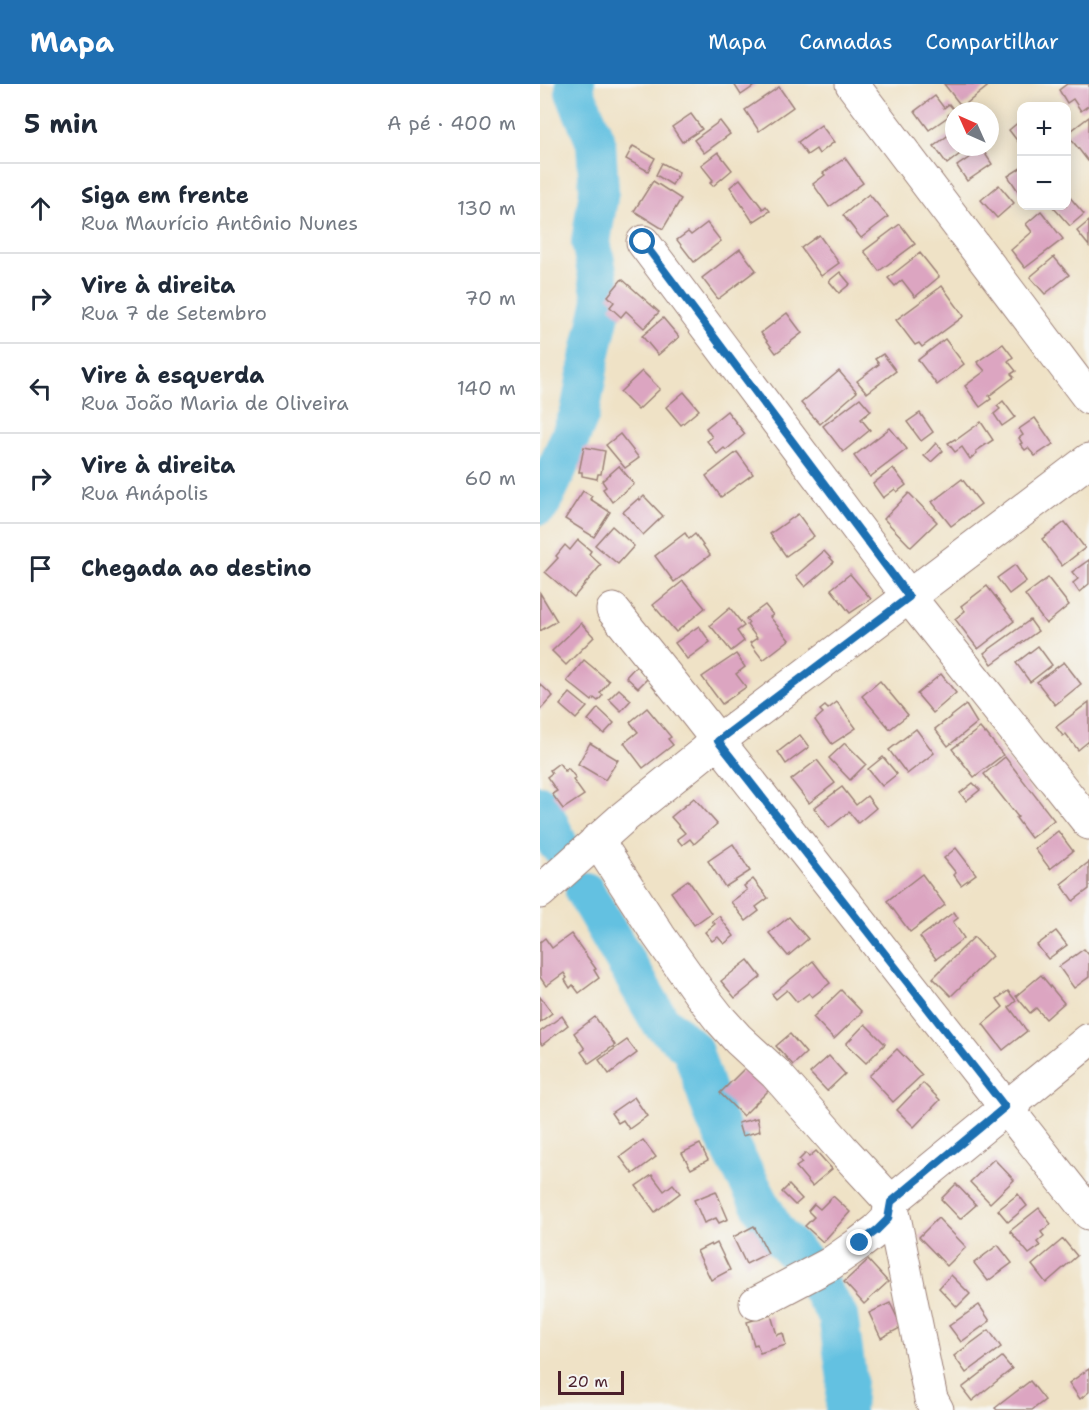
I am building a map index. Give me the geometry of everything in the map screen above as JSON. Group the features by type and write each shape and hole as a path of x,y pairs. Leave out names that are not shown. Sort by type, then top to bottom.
{"street":[{"path":"865,89 1089,398"},
{"path":"643,242 909,597 1089,823"},
{"path":"540,892 597,840 718,741 1089,460"},
{"path":"614,610 1089,1213"},
{"path":"597,840 659,936 719,1018 738,1039 776,1073 891,1202 931,1399 937,1410"},
{"path":"756,1304 830,1264 877,1230 888,1219 891,1202 1089,1040"}],"building":[{"path":"734,84 757,84 741,95"},
{"path":"944,84 985,84 987,87 968,102 958,102"},
{"path":"1067,84 1089,84 1089,105 1081,111 1073,99 1066,102 1059,90"},
{"path":"779,87 793,107 759,131 745,110"},
{"path":"935,96 945,107 945,119 929,130 915,111"},
{"path":"691,114 702,129 682,142 672,127"},
{"path":"1089,117 1088,161 1071,139 1071,131"},
{"path":"720,121 730,134 704,153 694,140"},
{"path":"1017,123 1017,140 1009,130"},
{"path":"821,125 834,142 819,154 816,149 807,155 798,142"},
{"path":"945,138 945,156 957,156 947,164 934,146"},
{"path":"633,146 655,158 648,171 626,159"},
{"path":"718,152 732,170 713,186 710,183 713,180 701,165"},
{"path":"972,156 987,156 992,164 967,181 957,166"},
{"path":"845,158 863,183 829,207 813,184 825,175 823,173"},
{"path":"662,163 679,172 672,185 656,175"},
{"path":"1017,170 1017,190 1008,176"},
{"path":"740,179 763,209 766,206 770,211 753,222 730,187"},
{"path":"653,181 681,199 663,229 634,211"},
{"path":"999,185 1014,203 997,218 981,200"},
{"path":"869,194 888,217 861,238 843,215"},
{"path":"1071,199 1084,214 1070,226 1056,210 1071,210"},
{"path":"1041,211 1063,239 1025,268 1011,250 1032,232 1026,224"},
{"path":"1089,221 1089,246 1077,231"},
{"path":"707,223 721,241 694,262 677,240 688,232 691,235"},
{"path":"900,224 915,244 879,271 864,251"},
{"path":"819,235 839,263 821,276 801,248"},
{"path":"740,249 756,270 718,299 702,278"},
{"path":"920,253 939,277 915,297 902,280 895,286 888,278"},
{"path":"1054,257 1069,275 1045,294 1030,277"},
{"path":"840,272 850,284 839,293 829,281"},
{"path":"622,279 659,312 644,328 626,311 621,317 610,307 614,302 608,296"},
{"path":"942,286 964,316 922,347 919,343 915,345 896,320"},
{"path":"787,313 802,333 776,353 761,333"},
{"path":"663,318 679,337 658,355 642,336"},
{"path":"945,339 964,364 937,385 918,360"},
{"path":"1003,344 1013,357 1008,361 1016,371 1011,374 1014,377 989,396 991,399 980,407 965,386 985,371 977,362"},
{"path":"883,354 896,371 867,393 857,381 879,364 875,359"},
{"path":"642,371 660,389 638,410 620,392"},
{"path":"839,371 857,392 820,424 801,403"},
{"path":"684,392 699,410 681,425 666,407"},
{"path":"860,398 871,411 861,419 870,430 843,452 823,426"},
{"path":"1003,401 1015,417 1002,426 994,414 1000,409 997,406"},
{"path":"727,411 745,434 726,450 724,448 717,454 707,441 712,437 706,428"},
{"path":"920,413 933,432 921,441 907,422"},
{"path":"1035,418 1053,444 1035,456 1028,448 1025,450 1020,444 1022,443 1019,438 1023,435 1019,429"},
{"path":"981,422 993,440 976,451 977,453 970,459 962,447 955,452 948,443"},
{"path":"890,428 907,449 870,477 854,456"},
{"path":"620,434 639,458 625,468 606,445"},
{"path":"936,443 943,451 931,462 924,456"},
{"path":"584,447 605,451 601,474 598,474 597,479 582,476 582,472 579,472"},
{"path":"737,452 753,474 721,497 706,476"},
{"path":"619,466 634,484 612,502 603,489 606,487 602,481"},
{"path":"893,468 906,485 897,492 895,489 883,498 873,484"},
{"path":"962,479 981,504 951,526 932,502"},
{"path":"583,491 592,496 590,499 610,512 594,537 565,519"},
{"path":"909,493 937,522 911,547 884,519"},
{"path":"644,496 663,516 643,535 623,512"},
{"path":"798,514 814,536 786,556 770,534"},
{"path":"1065,522 1085,548 1062,566 1042,539"},
{"path":"612,526 634,546 618,564 595,545"},
{"path":"685,533 689,539 695,534 710,555 674,582 655,556"},
{"path":"578,540 591,551 589,554 601,565 574,597 545,572 558,558 556,556 565,545 570,550"},
{"path":"824,551 834,562 805,587 796,576"},
{"path":"1089,560 1089,584 1079,592 1073,583 1078,579 1072,572"},
{"path":"1015,565 1026,581 1009,594 997,578"},
{"path":"850,574 871,599 850,613 831,589"},
{"path":"1048,578 1069,605 1046,624 1025,595"},
{"path":"683,581 705,608 676,632 653,605"},
{"path":"987,586 1014,621 978,649 955,619 965,611 961,606"},
{"path":"540,593 557,621 540,631"},
{"path":"765,605 773,615 770,617 789,640 763,660 750,643 757,638 747,625 749,623 746,619"},
{"path":"730,608 744,626 737,631 744,641 731,651 710,625"},
{"path":"1030,620 1038,631 992,664 984,653"},
{"path":"581,623 594,637 566,665 552,651"},
{"path":"699,626 710,642 687,659 675,643"},
{"path":"1038,646 1052,665 1030,682 1016,663"},
{"path":"736,654 745,667 736,674 746,687 722,704 702,677"},
{"path":"584,660 609,681 600,693 603,695 598,701 594,698 592,701 567,681"},
{"path":"1064,662 1081,684 1055,705 1037,682"},
{"path":"636,666 648,678 638,688 626,677"},
{"path":"941,674 956,693 933,713 917,694"},
{"path":"880,681 908,715 890,729 862,696"},
{"path":"540,684 553,696 540,710"},
{"path":"619,689 631,700 621,711 609,699"},
{"path":"570,693 587,707 576,719 560,705"},
{"path":"837,702 856,728 832,744 815,720 823,713 820,710 825,706 828,709"},
{"path":"1089,702 1089,741 1078,750 1066,734 1063,736 1056,727"},
{"path":"966,705 977,723 948,746 935,729"},
{"path":"598,708 614,723 604,734 588,720"},
{"path":"647,708 671,737 668,739 673,745 643,768 624,743 638,732 630,722"},
{"path":"980,728 1003,755 974,777 952,749"},
{"path":"916,729 934,753 907,774 889,750"},
{"path":"800,735 809,747 786,764 778,752"},
{"path":"590,743 618,760 605,780 578,764"},
{"path":"845,743 866,764 850,780 829,758"},
{"path":"883,757 897,774 882,786 868,769"},
{"path":"1005,757 1054,820 1031,838 1016,818 1018,817 984,774"},
{"path":"817,760 835,783 809,803 791,780"},
{"path":"559,763 565,771 568,768 576,778 573,780 584,795 563,809 552,794 557,791 547,777 552,773 550,770"},
{"path":"973,783 980,790 966,801 960,793"},
{"path":"842,787 856,805 867,796 876,808 858,823 849,812 829,828 814,808"},
{"path":"694,798 717,824 694,844 690,839 682,845 677,839 685,833 671,817"},
{"path":"1058,831 1073,851 1050,869 1035,849"},
{"path":"733,844 750,871 725,887 708,861"},
{"path":"956,848 976,874 961,885 954,875 956,873 944,858"},
{"path":"1089,862 1089,889 1073,901 1061,884"},
{"path":"922,874 945,905 910,932 887,901"},
{"path":"753,879 768,898 756,907 759,911 746,921 731,902 747,890 744,886"},
{"path":"688,880 711,913 694,925 671,892"},
{"path":"954,912 958,918 953,922 964,938 936,959 920,937"},
{"path":"719,916 734,936 724,944 718,937 712,941 705,932 715,924 712,921"},
{"path":"789,917 808,939 788,956 769,933"},
{"path":"1056,931 1067,945 1048,959 1037,945"},
{"path":"571,934 596,969 594,970 599,978 579,993 573,985 570,988 564,973 546,986 540,977 540,942 545,938 552,948"},
{"path":"974,937 992,956 951,996 933,978"},
{"path":"1084,949 1089,955 1089,977 1074,988 1059,967"},
{"path":"748,960 761,977 735,998 721,981"},
{"path":"813,961 830,983 812,997 809,993 797,1002 787,990 776,999 772,994"},
{"path":"1041,975 1064,1003 1046,1019 1036,1008 1030,1013 1016,996"},
{"path":"841,990 862,1012 834,1039 813,1017"},
{"path":"1008,991 1016,1001 1009,1007 1027,1031 1003,1050 983,1024 1003,1007 997,999"},
{"path":"540,997 552,1013 540,1022"},
{"path":"562,1016 568,1025 542,1045 540,1032"},
{"path":"595,1017 615,1045 589,1063 581,1052 585,1049 574,1033"},
{"path":"865,1024 885,1044 866,1063 846,1044"},
{"path":"790,1034 806,1053 793,1065 776,1046"},
{"path":"627,1040 637,1053 609,1074 599,1060"},
{"path":"897,1049 922,1075 893,1102 869,1076"},
{"path":"829,1056 845,1074 827,1091 810,1073"},
{"path":"747,1066 770,1089 743,1116 720,1093"},
{"path":"923,1083 940,1100 914,1127 897,1110"},
{"path":"634,1097 647,1116 629,1129 623,1120 618,1123 611,1113"},
{"path":"757,1118 760,1131 742,1136 738,1123"},
{"path":"643,1140 656,1157 633,1174 620,1157"},
{"path":"700,1144 708,1160 691,1169 682,1153"},
{"path":"816,1151 832,1169 812,1186 796,1167 802,1163 799,1160 806,1153 809,1157"},
{"path":"994,1159 1014,1180 990,1203 970,1182"},
{"path":"652,1175 664,1191 673,1184 680,1193 655,1212 636,1186"},
{"path":"956,1184 976,1205 960,1219 941,1199"},
{"path":"789,1185 802,1199 795,1205 782,1192"},
{"path":"716,1191 728,1219 719,1223 716,1218 704,1223 694,1200"},
{"path":"1018,1194 1027,1206 1008,1222 998,1210"},
{"path":"833,1196 850,1212 823,1242 805,1226 814,1217 808,1211 814,1204 820,1209"},
{"path":"1039,1208 1051,1224 1041,1232 1044,1236 1037,1242 1040,1246 1029,1254 1010,1231"},
{"path":"938,1218 966,1247 947,1266 919,1237"},
{"path":"754,1226 768,1253 746,1264 733,1237"},
{"path":"1063,1239 1077,1256 1046,1283 1032,1265"},
{"path":"717,1243 730,1270 711,1280 697,1251"},
{"path":"998,1245 1012,1263 988,1281 974,1263"},
{"path":"868,1260 888,1282 864,1304 844,1282"},
{"path":"951,1275 970,1294 957,1307 939,1288"},
{"path":"890,1303 902,1327 881,1338 869,1313"},
{"path":"979,1305 990,1321 961,1342 949,1326"},
{"path":"771,1315 777,1335 783,1333 786,1345 760,1353 757,1344 754,1345 747,1322"},
{"path":"989,1330 1001,1347 966,1373 954,1356"},
{"path":"1002,1357 1012,1369 972,1401 962,1388"},
{"path":"1089,1369 1089,1392 1080,1399 1069,1383"},
{"path":"1030,1381 1045,1400 1032,1410 997,1410 995,1408"}],"waterway":[{"path":"540,505 580,413 603,301 591,242 599,191 596,143 575,92 575,84"},
{"path":"540,479 554,476"},
{"path":"540,805 558,844"},
{"path":"585,892 660,1021 692,1049 715,1118 774,1230 803,1261 838,1316 847,1379 845,1410"}],"route":[{"path":"643,242 909,597 718,741 1005,1107 891,1202 888,1219 860,1243"}]}
